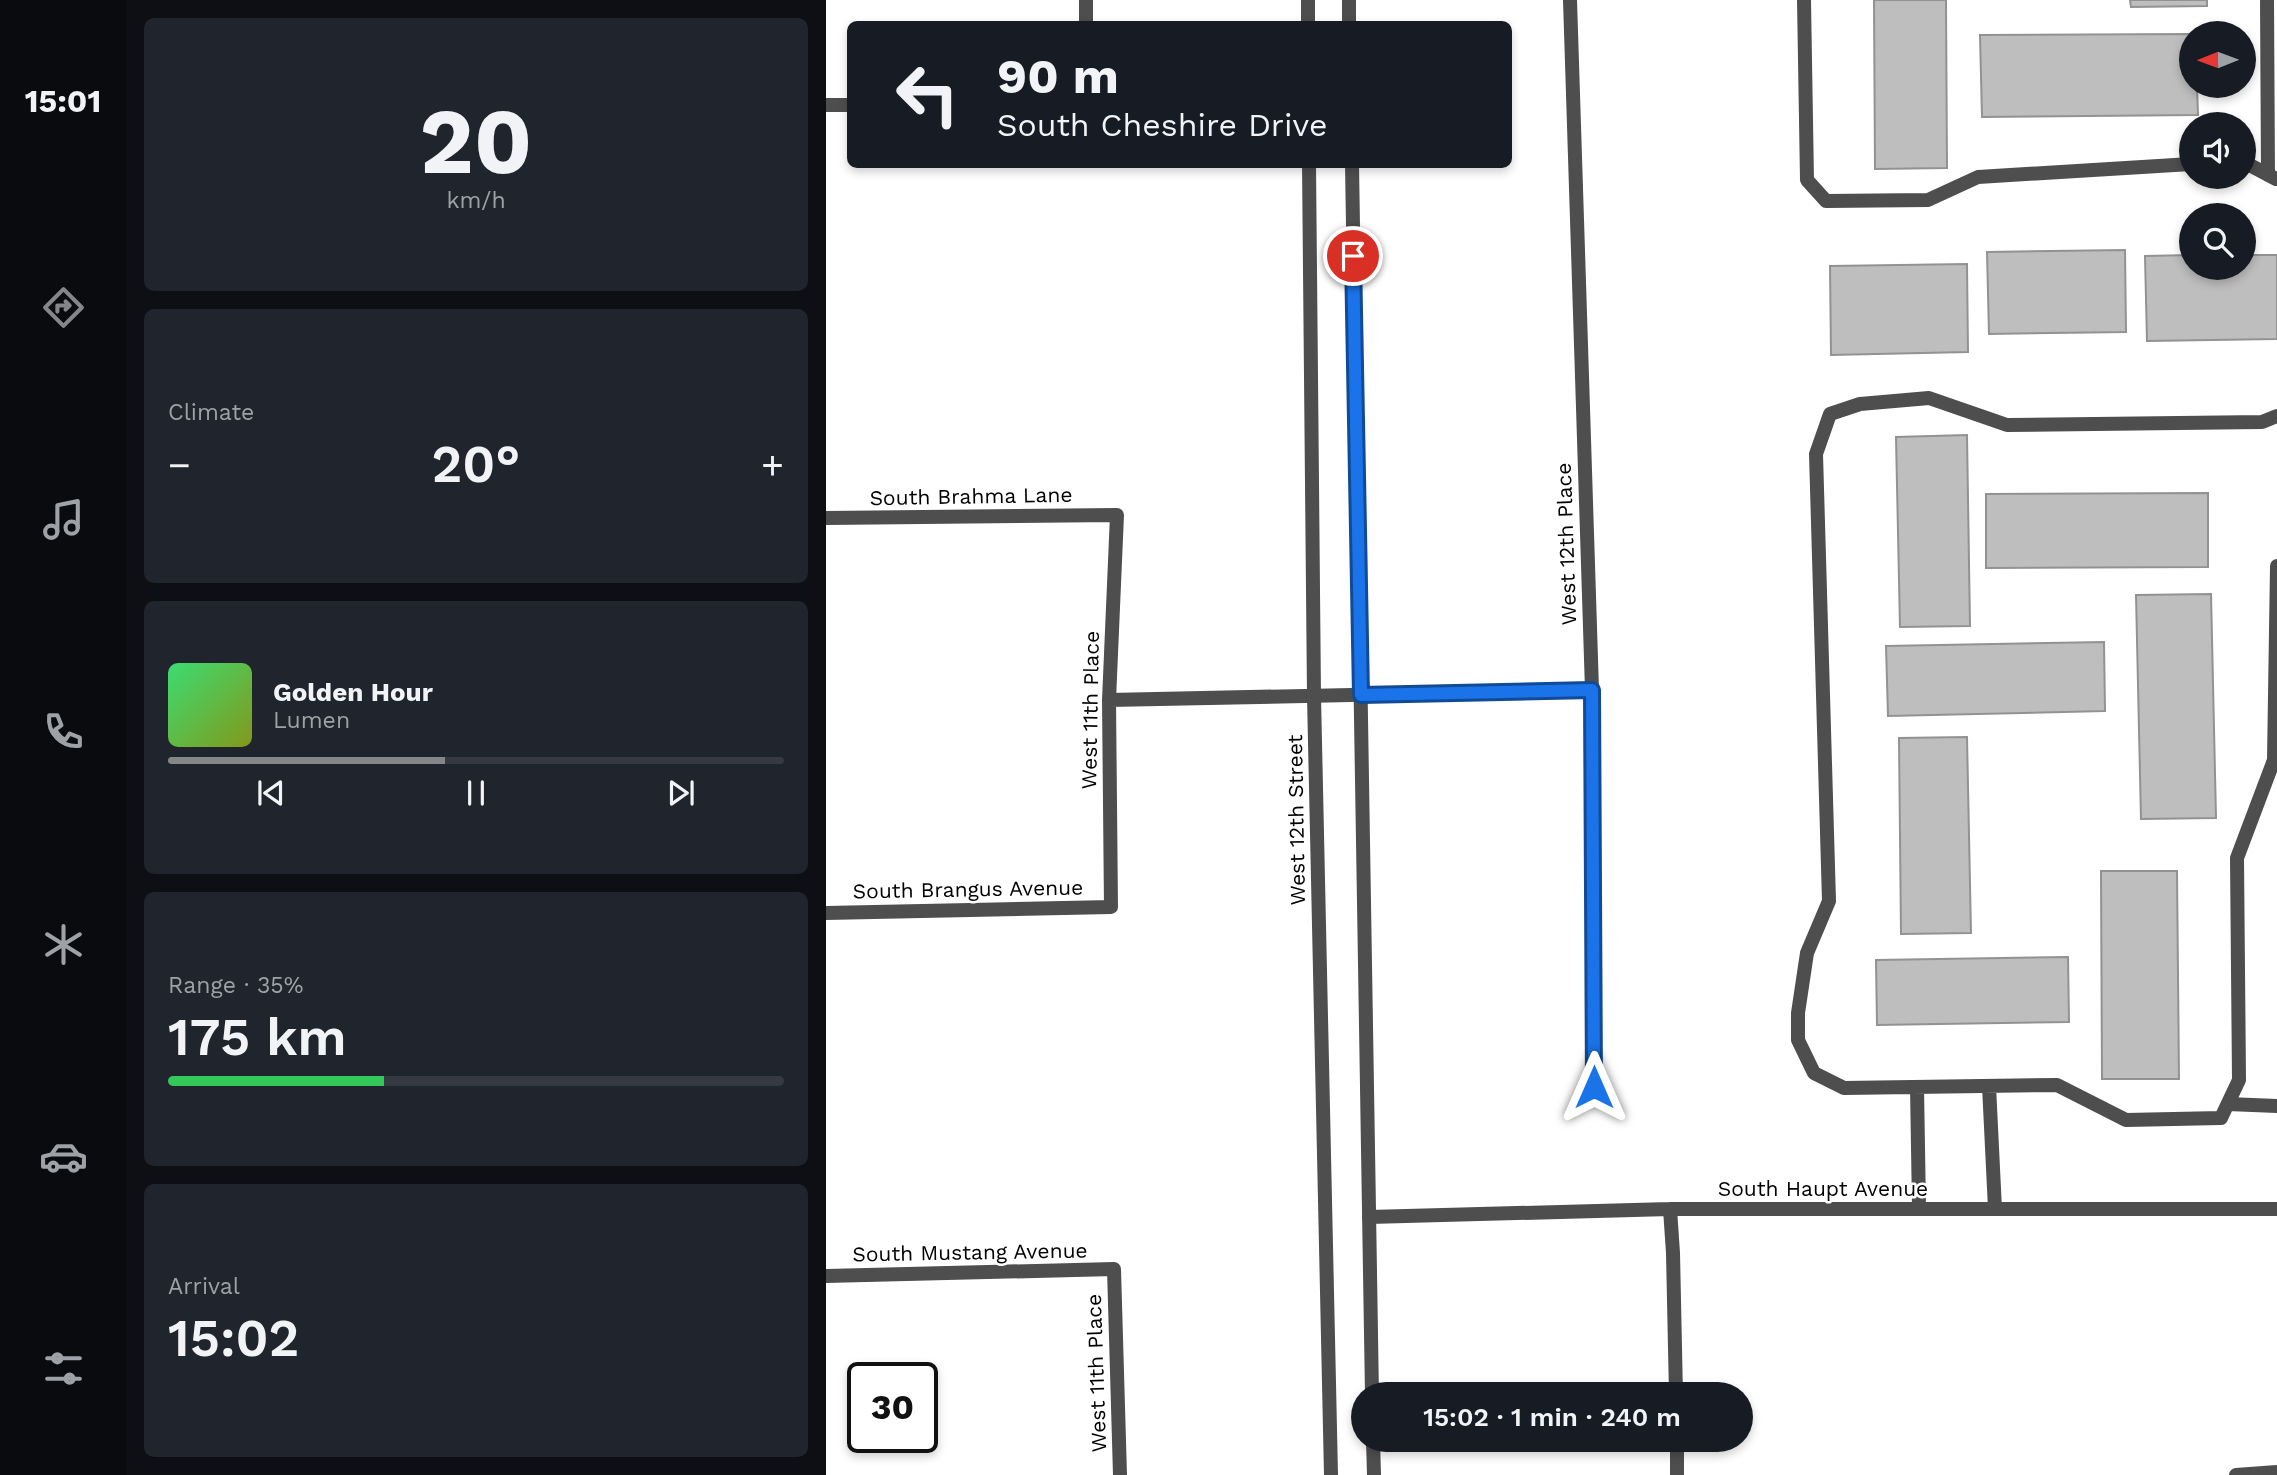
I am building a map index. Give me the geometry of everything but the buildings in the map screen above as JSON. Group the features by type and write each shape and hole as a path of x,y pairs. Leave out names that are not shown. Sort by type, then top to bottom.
{"street":[{"path":"1086,0 1086,21"},
{"path":"1308,0 1308,21"},
{"path":"1349,0 1349,21"},
{"name":"West 12th Place","path":"1570,0 1592,690 1594,1087"},
{"path":"1804,0 1807,180 1826,201 1928,200 1978,177 2179,165"},
{"path":"2267,0 2273,178"},
{"path":"826,105 847,105"},
{"name":"West 12th Street","path":"1309,168 1314,696 1331,1475"},
{"path":"1352,168 1372,1382"},
{"path":"2256,169 2273,178"},
{"path":"2277,415 2262,422 2007,425 1930,398 1860,404 1830,414 1816,454 1829,901 1807,953 1798,1013 1798,1040 1814,1073 1844,1088 2057,1085 2126,1120 2221,1118 2239,1080 2237,858 2274,760 2277,566"},
{"name":"South Brahma Lane","path":"826,518 1117,515"},
{"name":"West 11th Place","path":"1111,906 1109,700 1117,515"},
{"path":"1109,700 1592,690"},
{"name":"South Brangus Avenue","path":"826,913 1111,906"},
{"path":"1989,1086 1995,1209"},
{"path":"1917,1087 1919,1208"},
{"path":"2228,1104 2277,1106"},
{"path":"1670,1209 1676,1382"},
{"name":"South Haupt Avenue","path":"1369,1217 1670,1209 2277,1209"},
{"name":"West 11th Place","path":"1114,1269 1120,1475"},
{"name":"South Mustang Avenue","path":"826,1276 1114,1269"},
{"path":"1373,1452 1374,1475"},
{"path":"1677,1452 1677,1475"},
{"path":"2236,1475 2277,1472"}],"route":[{"path":"1353,256 1361,695 1592,690 1594,1087"}]}
